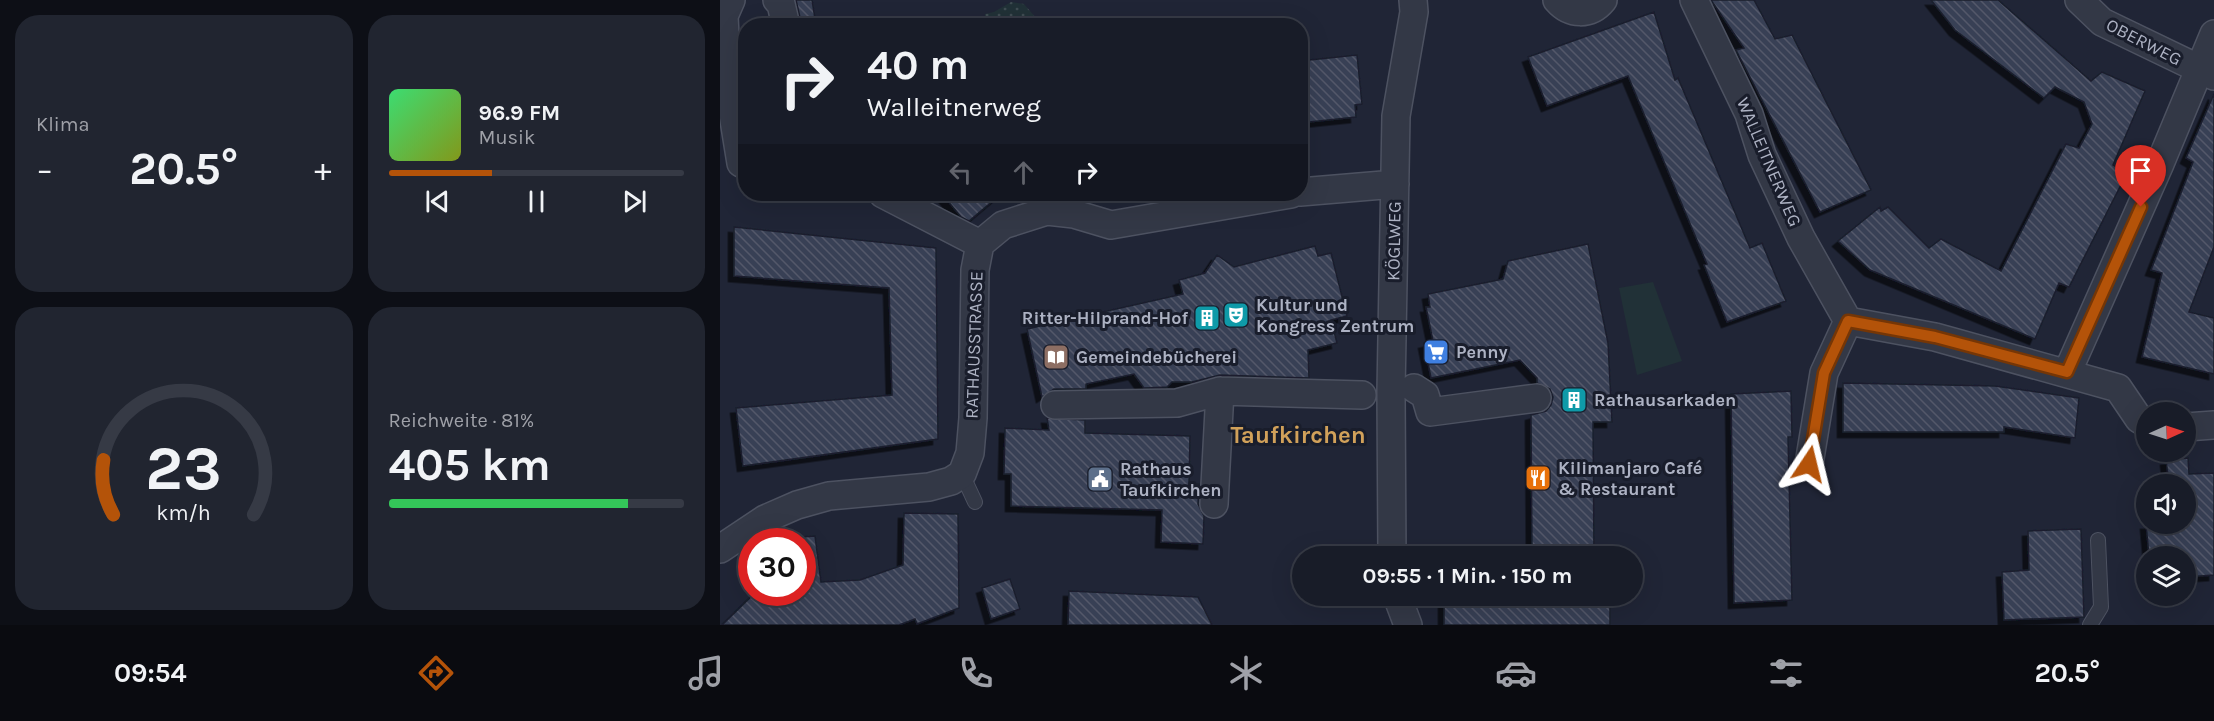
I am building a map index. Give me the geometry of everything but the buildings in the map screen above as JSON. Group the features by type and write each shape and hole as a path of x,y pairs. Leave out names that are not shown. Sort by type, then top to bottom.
{"street":[{"path":"731,0 724,16 727,77 738,145"},
{"path":"777,0 781,4 784,18"},
{"name":"KÖGLWEG","path":"1392,546 1396,116 1414,12 1413,0"},
{"path":"1557,0 1568,10 1585,12 1593,9 1603,0"},
{"name":"WALLEITNERWEG","path":"1694,0 1749,114 1762,155 1791,218 1848,321"},
{"name":"OBERWEG","path":"2079,0 2102,22 2207,73"},
{"path":"2067,372 2207,73 2214,34"},
{"path":"1308,191 1395,184"},
{"path":"897,201 980,244"},
{"name":"RATHAUSSTRASSE","path":"962,474 970,453 975,270 980,244 1003,225 1047,211 1074,214 1112,225 1251,201"},
{"path":"1809,464 1824,373 1848,321 1935,337 2118,388 2136,415"},
{"path":"1414,388 1425,395 1430,412 1537,398"},
{"path":"1055,405 1177,403 1224,407 1362,395"},
{"path":"1214,504 1224,407"},
{"path":"2196,426 2214,425"},
{"path":"720,549 765,519 797,505 829,496 929,487 951,481 962,474"},
{"path":"1401,606 1408,625"}],"lane":[{"path":"962,474 975,502"},
{"path":"2090,625 2101,607 2098,540"}],"shaded area":[{"path":"1011,2 1024,4 1036,18 985,18 985,14 994,12"},
{"path":"1653,282 1682,361 1637,375 1619,288"}],"place":[{"name":"Kultur und Kongress Zentrum","path":"1236,315"},
{"name":"Ritter-Hilprand-Hof","path":"1207,318"},
{"name":"Penny","path":"1436,352"},
{"name":"Gemeindebücherei","path":"1056,357"},
{"name":"Rathausarkaden","path":"1574,400"},
{"name":"Kilimanjaro Café & Restaurant","path":"1538,478"},
{"name":"Rathaus Taufkirchen","path":"1100,479"}],"district":[{"name":"Taufkirchen","path":"1298,435"}],"route":[{"path":"1809,464 1824,373 1848,321 1935,337 2067,372 2141,207"}]}
